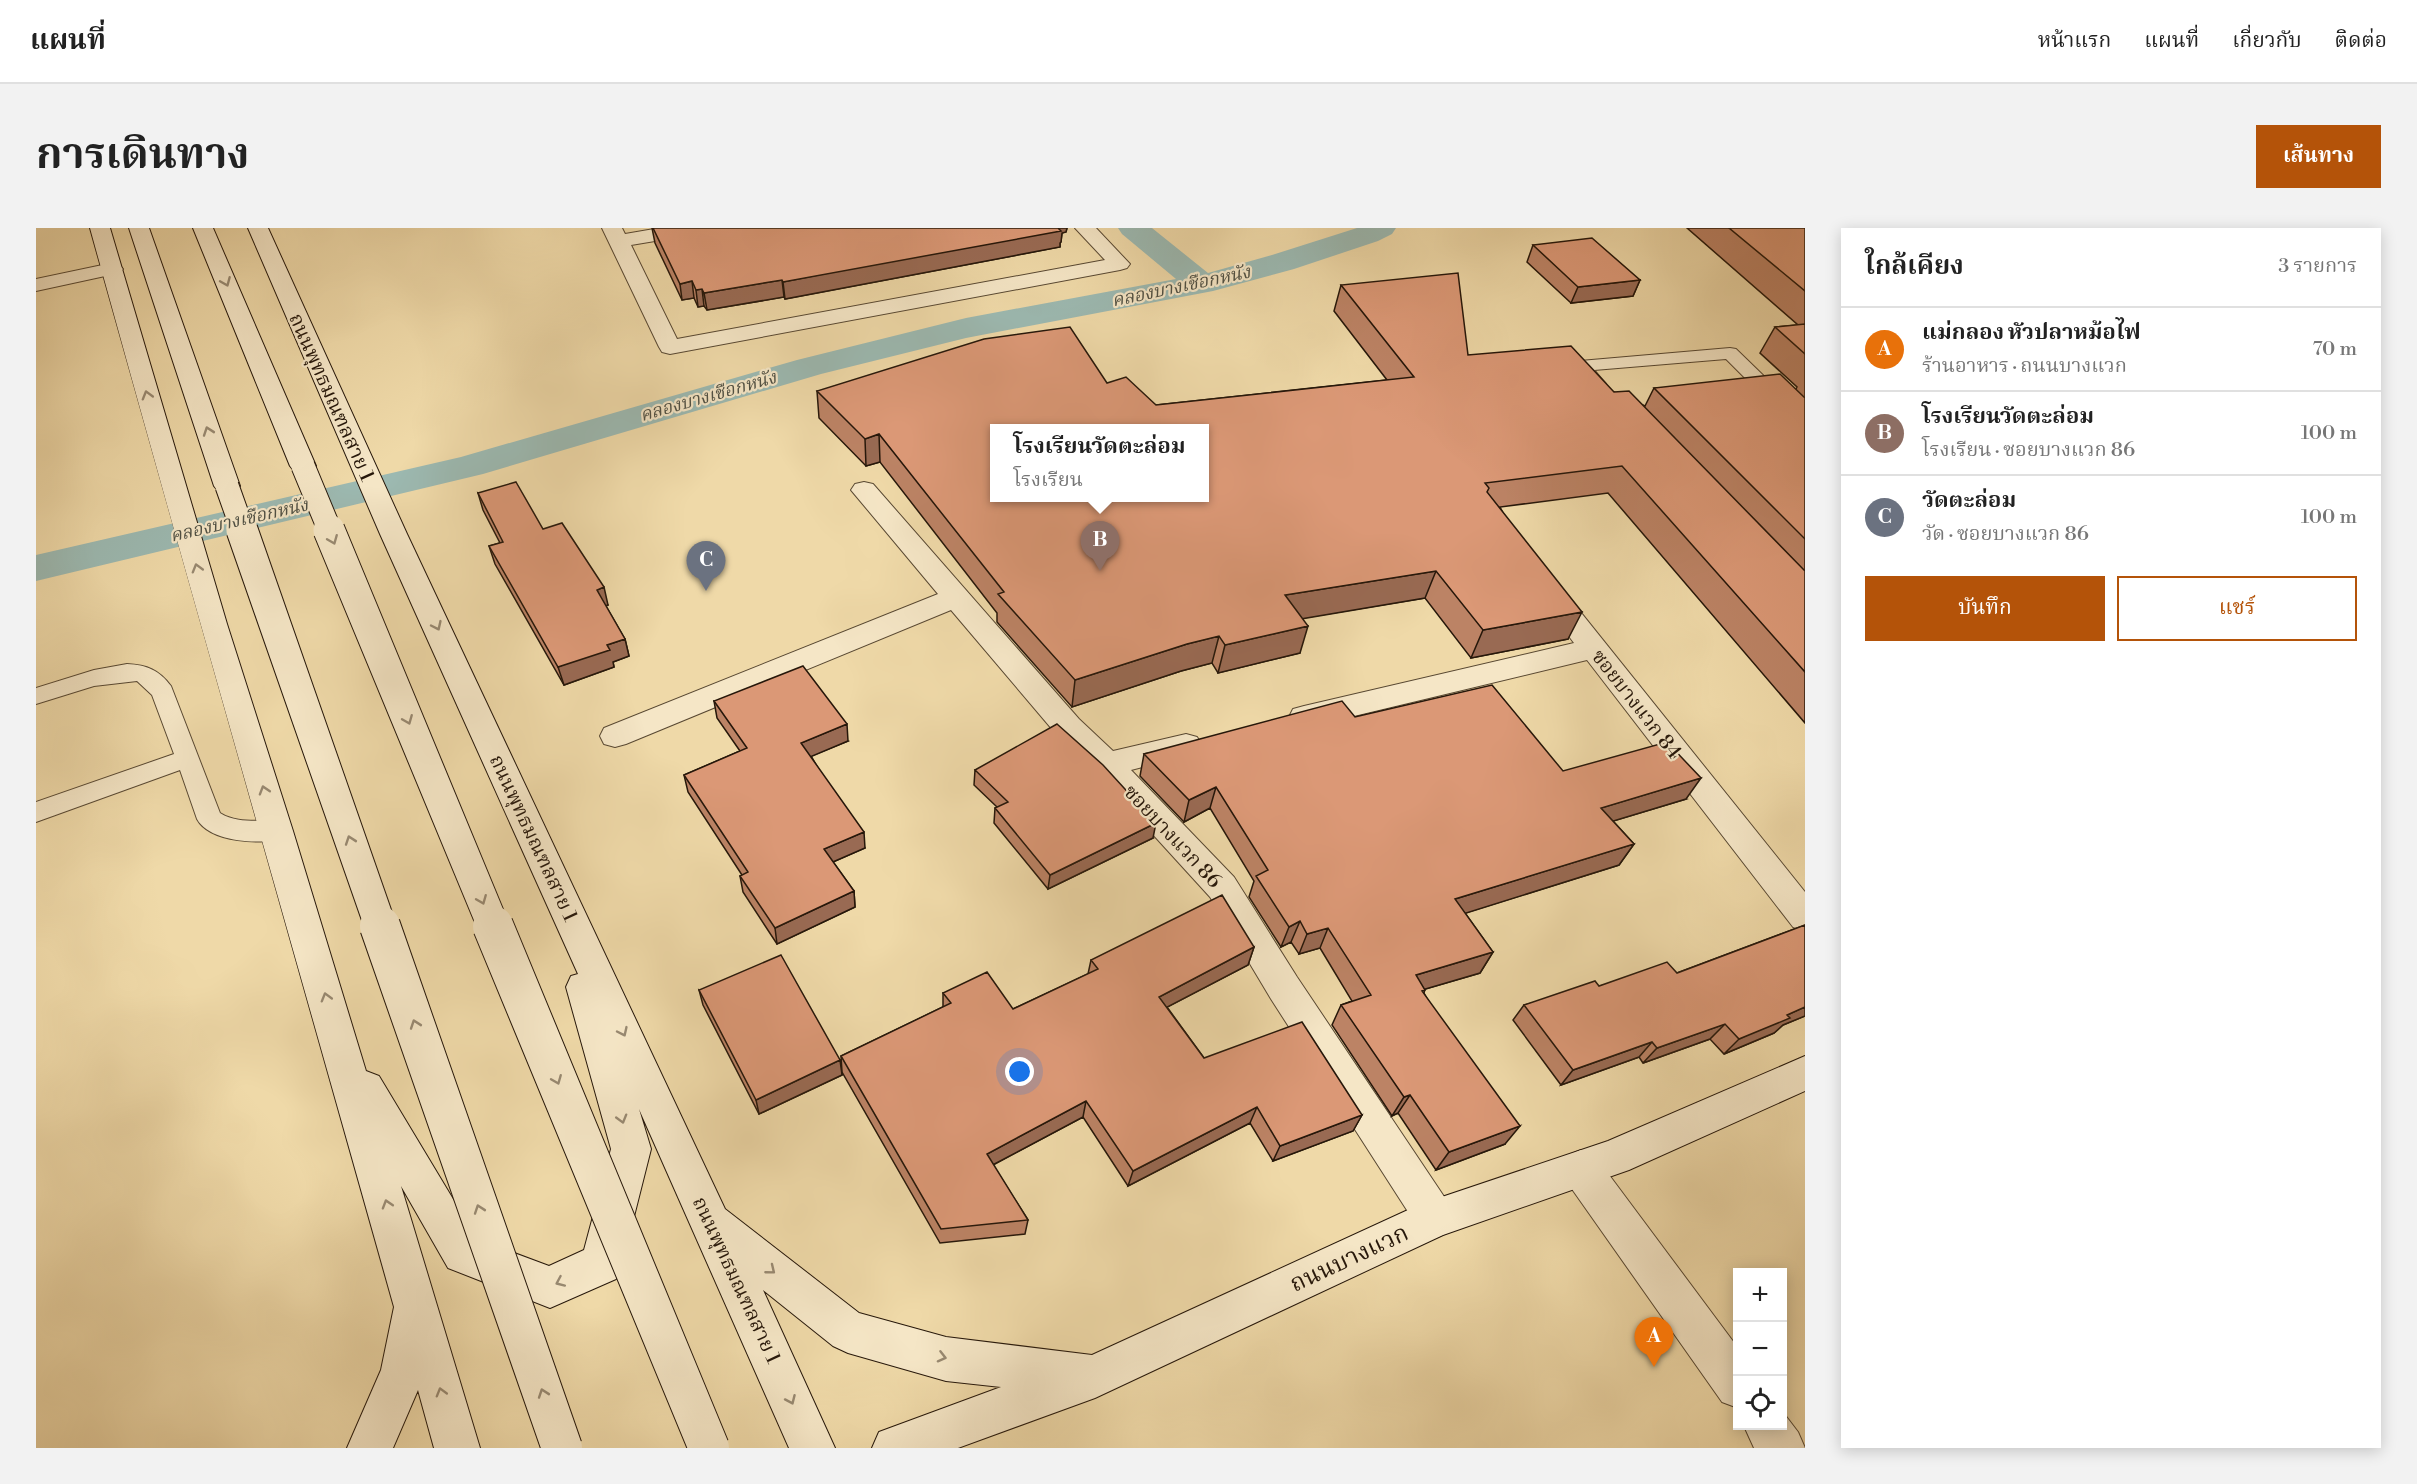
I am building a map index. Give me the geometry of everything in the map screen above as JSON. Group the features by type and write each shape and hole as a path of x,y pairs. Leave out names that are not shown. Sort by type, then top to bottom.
{"main road":[{"path":"100,228 213,624 277,831 457,1448"},
{"path":"139,228 562,1448"},
{"path":"203,228 709,1448"},
{"name":"ถนนพุทธมณฑลสาย 1","path":"258,228 343,426 554,881 812,1448"},
{"path":"697,228 616,234 670,347 1120,264 1085,228"},
{"path":"36,285 112,269"},
{"name":"ซอยบางแวก 86","path":"864,490 1068,727 1107,764 1222,887 1284,988 1435,1218"},
{"name":"ซอยบางแวก 84","path":"1528,564 1805,917"},
{"path":"615,736 956,597"},
{"path":"1281,723 1594,648"},
{"path":"1107,764 1211,739"},
{"path":"340,1046 463,1254 550,1287 601,1264 631,1149 554,881"},
{"name":"ถนนบางแวก","path":"895,1448 941,1440 1095,1376 1435,1218 1615,1157 1805,1073"},
{"path":"1581,1169 1733,1380"},
{"path":"709,1221 848,1331 946,1359 1095,1376"},
{"path":"370,1448 403,1372 416,1302"},
{"path":"1769,1430 1782,1448"}],"lane":[{"path":"1612,399 1580,366 1730,353 1805,427"},
{"path":"36,696 108,675 134,672 150,677 163,692 210,819 220,826 236,831 277,831"},
{"path":"36,812 188,758"}],"building":[{"path":"653,228 1058,228 1061,231 783,282 782,280 704,293 702,289 696,290 692,281 680,284"},
{"path":"1729,228 1805,228 1805,291"},
{"path":"1592,238 1640,280 1578,287 1533,245"},
{"path":"1458,273 1468,355 1571,346 1614,392 1629,391 1805,571 1805,672 1622,466 1485,483 1489,488 1487,492 1582,612 1483,630 1436,571 1285,595 1308,626 1225,645 1219,636 1075,680 998,594 1004,592 879,434 865,439 817,391 984,339 1070,327 1107,383 1126,377 1156,405 1414,377 1341,285"},
{"path":"1805,324 1805,354 1775,327"},
{"path":"1780,374 1805,398 1805,539 1654,388"},
{"path":"516,482 543,529 562,523 604,587 597,590 625,639 607,645 610,650 558,667 489,546 503,542 478,493"},
{"path":"803,666 847,724 801,743 864,832 824,849 854,891 775,928 740,876 748,872 684,775 747,748 714,701"},
{"path":"1492,685 1563,771 1667,742 1701,778 1601,808 1634,844 1455,899 1493,952 1416,975 1425,990 1422,991 1520,1126 1449,1152 1410,1095 1404,1097 1341,1005 1371,995 1328,928 1307,934 1300,921 1289,927 1256,876 1268,870 1216,787 1189,800 1144,754 1342,701 1355,717"},
{"path":"1057,724 1103,765 1156,823 1050,875 995,808 1008,802 975,770"},
{"path":"1222,895 1254,947 1159,997 1204,1058 1302,1022 1362,1115 1280,1146 1257,1107 1133,1171 1086,1101 987,1154 1028,1220 941,1229 841,1056 951,1003 943,993 987,972 1013,1009 1098,969 1091,960"},
{"path":"1805,925 1805,1007 1787,1015 1790,1018 1739,1039 1725,1024 1657,1048 1652,1042 1573,1070 1524,1005 1595,981 1599,986 1667,962 1677,973"},
{"path":"781,955 840,1060 756,1100 699,990"}],"waterway":[{"path":"1133,228 1202,284"},
{"name":"คลองบางเชือกหนัง","path":"1202,284 1283,262 1367,235 1381,228"},
{"name":"คลองบางเชือกหนัง","path":"36,568 470,466 809,367 966,328 1202,284"}],"place":[{"name":"โรงเรียนวัดตะล่อม","path":"1100,571"},
{"name":"วัดตะล่อม","path":"706,591"},
{"name":"แม่กลอง หัวปลาหม้อไฟ","path":"1654,1367"}]}
